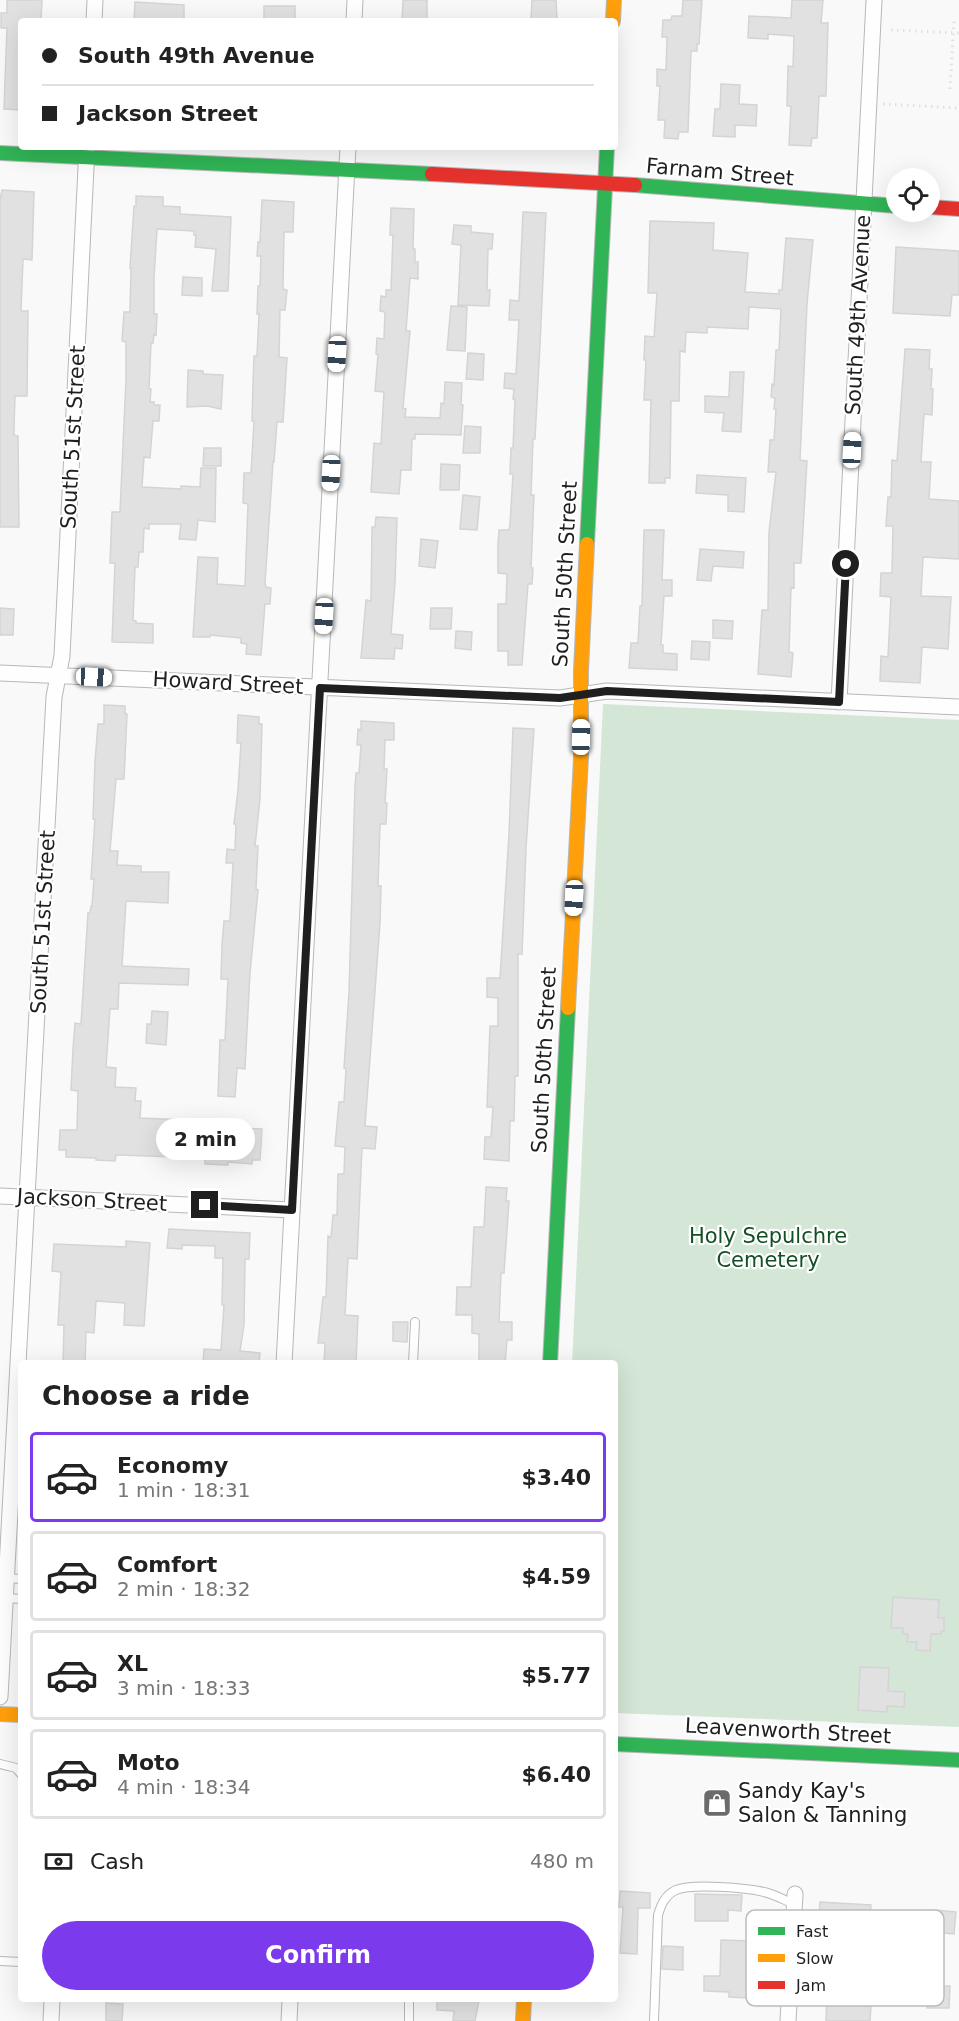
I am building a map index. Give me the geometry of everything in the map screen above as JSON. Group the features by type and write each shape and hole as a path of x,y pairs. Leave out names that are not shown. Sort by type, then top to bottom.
{"main road":[{"path":"613,18 614,0"},
{"name":"South 50th Street","path":"550,1360 581,758 607,150"},
{"name":"Farnam Street","path":"0,153 87,152 347,170 606,183 886,205"},
{"path":"940,207 959,208"},
{"path":"0,1714 18,1715"},
{"name":"Leavenworth Street","path":"618,1744 959,1760"},
{"path":"523,2021 524,2002"}],"street":[{"path":"94,18 95,0"},
{"path":"354,18 355,0"},
{"name":"South 49th Avenue","path":"839,702 874,0"},
{"path":"284,1360 348,150"},
{"name":"South 51st Street","path":"20,1360 54,697 62,656 87,152"},
{"name":"Howard Street","path":"0,673 560,698 607,691 959,707"},
{"name":"Jackson Street","path":"0,1196 292,1210"},
{"name":"South 51st Street","path":"0,1697 5,1598 9,1578 18,1398"},
{"path":"794,1910 795,1899"},
{"path":"51,2021 52,2002"},
{"path":"289,2021 290,2002"},
{"path":"789,2021 790,2006"}],"lane":[{"path":"412,1360 415,1322"},
{"path":"5,1598 18,1599"},
{"path":"0,1764 18,1770"},
{"path":"654,2021 658,1916 664,1899 669,1894 675,1890 692,1887 746,1889 795,1899"},
{"path":"0,1961 18,1962"},
{"path":"409,2002 409,2021"}],"path":[{"path":"950,89 954,21"},
{"path":"891,30 959,33"},
{"path":"878,104 959,108"}],"green space":[{"name":"Holy Sepulchre Cemetery","path":"603,704 959,720 959,1727 618,1713 618,1360 572,1360"}],"building":[{"path":"7,0 42,0 41,18 18,18 18,110 4,109 7,28 1,28 1,13 7,13"},
{"path":"403,0 427,0 427,18 402,18"},
{"path":"532,0 556,0 557,18 531,18"},
{"path":"683,0 702,0 699,44 697,44 697,51 691,51 688,132 679,132 678,139 664,138 665,120 658,120 660,86 657,86 657,69 666,70 667,37 662,37 663,20 671,20 672,16 682,16"},
{"path":"792,0 823,0 821,23 828,23 826,96 819,96 817,138 812,138 811,146 789,145 791,106 787,106 788,66 793,67 794,36 768,34 768,39 748,38 749,16 791,18"},
{"path":"135,2 184,5 184,18 134,18"},
{"path":"264,6 295,6 295,18 264,18"},
{"path":"721,84 740,85 739,104 757,105 756,126 735,125 735,137 713,136 715,109 720,109"},
{"path":"2,190 34,192 32,260 23,259 21,311 28,311 27,396 15,396 14,435 18,436 19,527 0,527 0,200"},
{"path":"136,196 163,197 163,206 180,207 180,214 231,217 228,291 212,291 216,249 195,247 194,231 157,229 154,278 156,335 154,334 153,343 151,343 149,389 151,389 150,402 160,405 159,421 153,421 150,458 144,457 142,487 181,489 181,486 200,487 201,468 216,468 215,522 198,520 196,540 179,539 181,524 149,524 149,529 144,528 143,552 139,552 138,567 135,567 133,620 136,623 153,624 153,643 112,642 115,563 110,563 112,512 120,512 126,380 126,342 122,341 124,312 130,312 130,268"},
{"path":"262,200 294,202 293,232 284,232 283,289 287,290 285,310 280,310 279,357 287,358 283,422 277,422 273,462 265,583 266,587 271,588 270,604 265,604 261,655 246,654 247,644 241,643 241,638 210,635 210,637 193,637 198,557 218,558 217,584 245,586 248,504 243,503 244,473 251,473 254,356 257,356 261,256 257,256"},
{"path":"391,208 414,209 413,249 415,249 415,262 418,262 418,279 410,278 406,331 410,331 403,408 406,409 405,417 440,418 441,403 444,404 445,382 462,383 461,405 463,405 461,435 415,434 415,439 412,439 411,470 401,470 399,494 371,492 374,443 381,444 384,392 375,391 378,355 376,354 377,338 384,339 385,312 380,311 381,296 386,297 386,290 391,290 393,235 390,235"},
{"path":"523,212 546,213 535,439 533,439 532,584 528,584 522,665 508,665 508,651 498,651 498,604 506,604 507,574 498,573 498,544 499,530 509,530 510,525 513,474 510,474 511,448 513,448 515,399 513,399 514,389 504,388 505,373 516,374 519,320 509,320 510,300 519,301"},
{"path":"650,221 714,223 713,250 748,253 745,292 779,294 779,290 782,290 786,238 813,240 807,304 800,460 807,461 801,563 794,563 794,588 791,587 789,652 793,653 791,677 758,674 762,610 768,610 769,532 776,472 768,472 770,440 774,440 776,409 774,409 775,398 771,397 776,350 779,350 781,309 749,307 748,329 707,327 707,333 686,332 685,352 680,351 679,401 671,401 670,478 665,478 665,483 649,483 651,400 644,400 645,336 654,337 657,293 648,293"},
{"path":"454,225 471,226 471,232 493,234 492,249 488,249 489,306 458,305 461,245 452,244"},
{"path":"896,247 959,251 959,295 952,295 950,316 893,313"},
{"path":"183,277 202,278 202,296 182,295"},
{"path":"451,306 467,307 465,351 447,350"},
{"path":"905,349 930,350 932,415 924,414 921,462 931,462 929,499 959,501 959,559 923,557 921,596 951,597 948,649 922,647 920,683 880,681 881,656 888,657 891,597 880,596 881,573 892,573 893,526 886,526 888,497 891,497 892,460 897,461"},
{"path":"468,353 484,354 483,380 466,379"},
{"path":"188,370 203,371 203,374 223,375 221,409 207,406 187,407"},
{"path":"730,372 744,372 741,432 722,431 724,413 705,412 705,396 729,397"},
{"path":"465,426 481,427 480,453 463,453"},
{"path":"204,448 221,448 221,466 203,466"},
{"path":"441,464 460,465 459,490 440,490"},
{"path":"697,475 746,478 744,512 728,511 728,495 696,493"},
{"path":"463,495 480,497 477,530 460,529"},
{"path":"376,517 397,518 391,634 403,635 402,649 395,648 394,659 361,658 366,600 371,601 372,527 375,527"},
{"path":"644,530 664,530 662,580 672,580 672,596 664,596 661,645 663,645 663,653 677,654 677,670 629,668 631,643 638,643 640,606 642,606"},
{"path":"421,539 438,541 435,568 419,566"},
{"path":"700,549 744,552 743,568 713,566 711,581 697,580"},
{"path":"0,608 14,609 13,635 0,635"},
{"path":"431,608 452,608 451,629 430,629"},
{"path":"713,620 733,621 732,639 713,638"},
{"path":"456,631 472,632 471,650 455,648"},
{"path":"692,641 710,642 709,660 691,659"},
{"path":"104,705 125,706 125,714 127,714 124,779 116,779 110,851 118,851 117,865 141,866 141,872 169,872 168,903 126,901 122,966 189,969 188,985 119,983 118,1009 110,1009 106,1067 116,1068 115,1087 136,1088 135,1101 141,1101 140,1118 187,1120 186,1127 262,1129 260,1160 252,1160 252,1164 228,1162 228,1165 205,1164 205,1158 120,1155 116,1155 115,1161 96,1160 96,1158 66,1157 66,1150 59,1150 60,1130 77,1130 78,1091 71,1090 73,1049 75,1023 81,1024 88,913 92,906 95,762 98,724 104,724"},
{"path":"238,715 259,717 259,724 262,724 260,799 255,846 258,846 256,889 258,890 250,973 245,1069 237,1068 235,1097 218,1096 220,1040 225,1040 228,979 221,979 222,944 224,921 230,921 233,863 226,863 227,849 235,850 236,824 234,824 241,743 237,743"},
{"path":"361,721 394,723 394,740 385,740 386,824 380,824 378,886 381,886 380,923 365,1126 377,1127 375,1149 362,1148 357,1259 348,1258 345,1315 358,1316 356,1360 324,1360 325,1343 318,1343 323,1297 326,1297 328,1236 331,1237 333,1215 337,1215 338,1174 344,1174 345,1147 335,1146 339,1102 344,1102 355,787 356,773 359,773 361,745 357,745 358,729 361,730"},
{"path":"513,728 534,729 522,954 518,954 518,1076 515,1076 514,1121 510,1121 509,1161 484,1159 485,1137 491,1137 493,1107 487,1107 490,1026 498,1026 498,998 487,997 487,978 500,978"},
{"path":"152,1011 168,1012 166,1045 146,1043 147,1024 151,1024"},
{"path":"486,1187 507,1188 506,1201 509,1201 504,1273 501,1273 499,1322 512,1322 512,1340 507,1340 505,1360 479,1360 479,1334 472,1333 472,1315 456,1315 457,1287 471,1287 474,1227 484,1227"},
{"path":"169,1229 250,1233 249,1259 245,1259 244,1325 240,1351 260,1353 259,1360 203,1360 204,1349 221,1350 224,1305 222,1305 223,1258 215,1258 215,1246 182,1245 182,1249 167,1248"},
{"path":"126,1241 150,1243 144,1326 124,1325 125,1303 96,1301 94,1333 86,1332 85,1360 63,1360 64,1325 58,1325 61,1272 52,1271 54,1244 126,1247"},
{"path":"393,1322 408,1322 407,1342 393,1341"},
{"path":"893,1597 939,1600 938,1618 944,1618 944,1631 941,1631 941,1634 931,1634 930,1651 916,1650 917,1642 907,1642 908,1634 903,1634 903,1628 891,1628"},
{"path":"860,1667 889,1668 888,1691 905,1692 904,1707 887,1706 887,1712 858,1710"},
{"path":"620,1891 650,1893 650,1908 638,1908 637,1954 620,1953 623,1907 619,1907"},
{"path":"695,1894 742,1895 741,1911 728,1910 728,1921 695,1921"},
{"path":"820,1902 871,1905 871,1910 819,1910"},
{"path":"944,1911 956,1912 954,1934 944,1933"},
{"path":"721,1940 746,1941 746,1998 729,1997 729,1992 704,1991 704,1976 720,1976"},
{"path":"663,1946 683,1947 683,1970 662,1969"},
{"path":"944,1986 950,1986 949,2008 927,2008 927,2006 944,2006"},
{"path":"437,2002 479,2002 475,2021 453,2021 454,2011 437,2010"},
{"path":"106,2003 123,2004 122,2021 106,2021"},
{"path":"826,2006 871,2006 870,2021 826,2021"}],"traffic: fast":[{"path":"587,544 607,150"},
{"path":"0,153 432,174"},
{"path":"635,185 886,205"},
{"path":"550,1360 568,1008"},
{"path":"618,1744 959,1760"}],"traffic: slow":[{"path":"613,18 614,0"},
{"path":"568,1008 581,758 581,671 587,544"},
{"path":"0,1714 18,1715"},
{"path":"523,2021 524,2002"}],"traffic: jam":[{"path":"432,174 635,185"},
{"path":"940,208 959,209"}],"place":[{"name":"Sandy Kay's Salon & Tanning","path":"717,1803"}],"route":[{"path":"205,1205 292,1210 320,688 560,698 607,691 839,702 846,564"}]}
